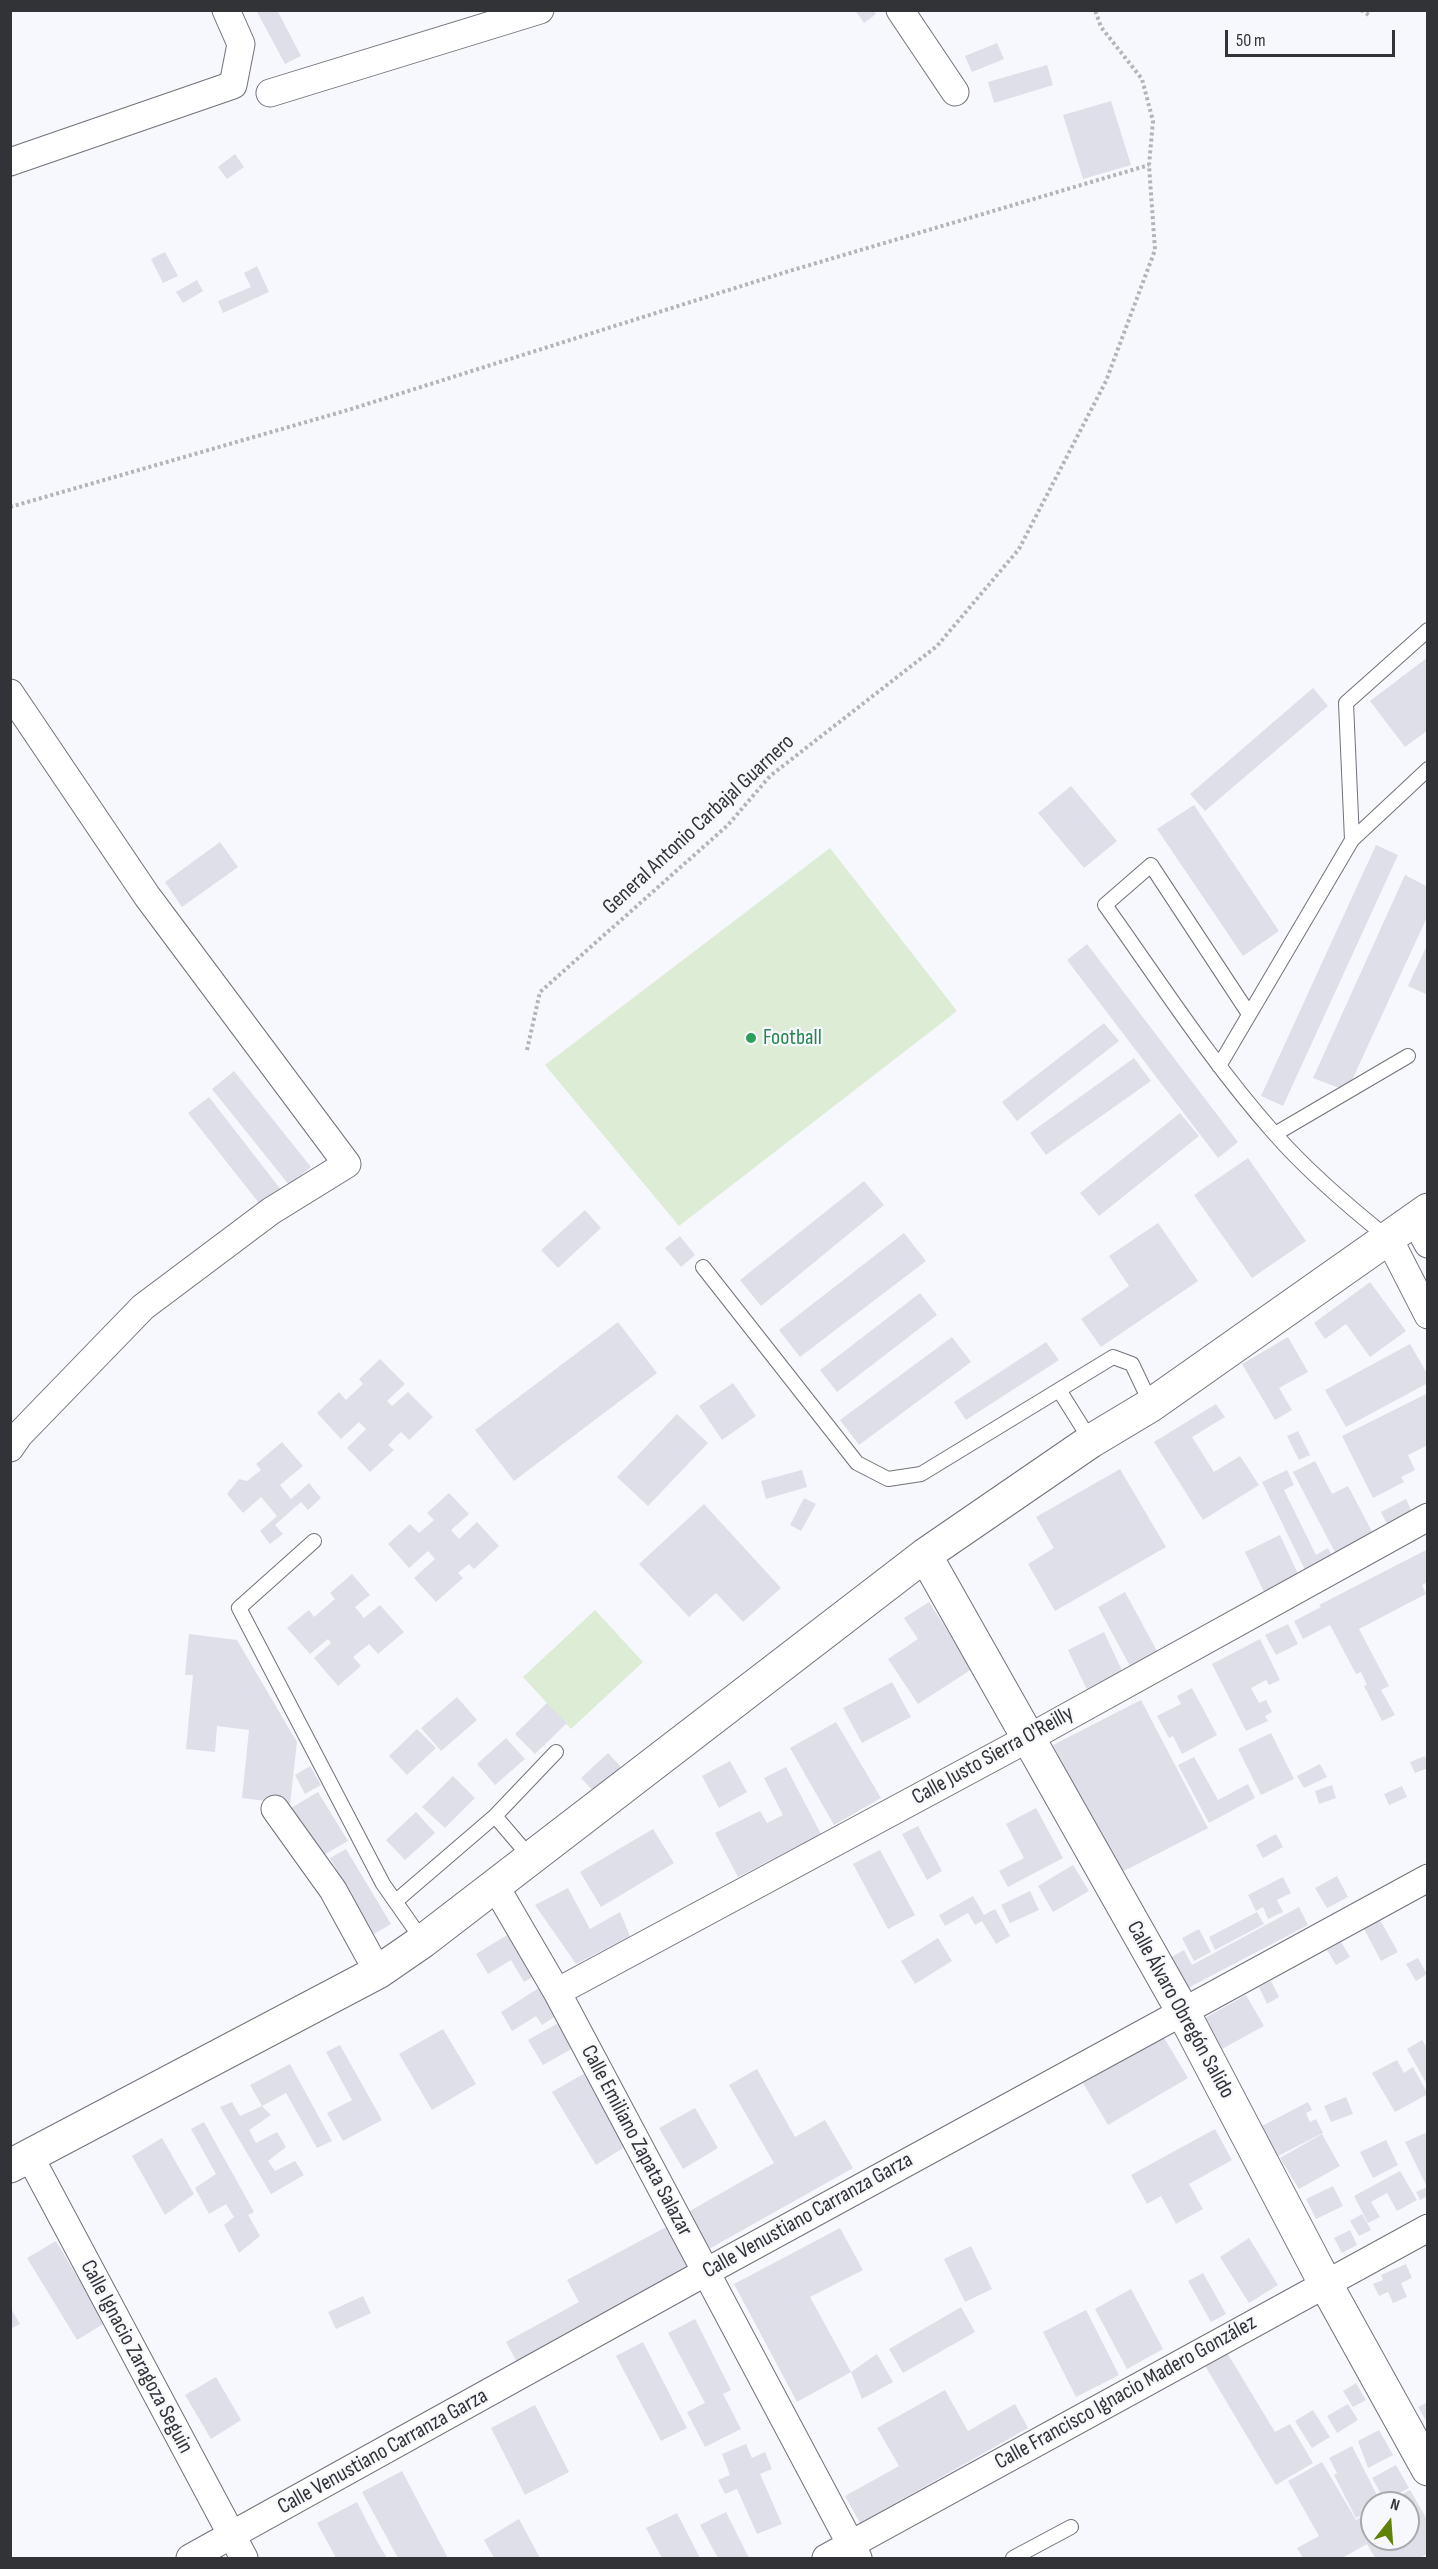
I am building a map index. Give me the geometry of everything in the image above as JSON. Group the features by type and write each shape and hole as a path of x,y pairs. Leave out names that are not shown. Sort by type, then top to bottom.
{"street":[{"path":"10,162 233,85 241,45 225,10"},
{"path":"270,93 540,10"},
{"path":"900,10 955,92"},
{"path":"10,693 147,896 348,1164 271,1211 143,1307 10,1448"},
{"path":"20,2160 378,1972 423,1941 494,1884 925,1555 1091,1440 1151,1404 1389,1239 1423,1224"},
{"path":"1389,1239 1428,1315"},
{"name":"Calle Justo Sierra O'Reilly","path":"557,1992 1027,1738 1428,1517"},
{"name":"Calle Álvaro Obregón Salido","path":"925,1555 1182,2010 1325,2283 1428,2469"},
{"path":"275,1809 333,1890 378,1972"},
{"name":"Calle Venustiano Carranza Garza","path":"190,2559 238,2547 706,2272 1182,2010 1428,1878"},
{"name":"Calle Emiliano Zapata Salazar","path":"494,1884 557,1992 854,2552"},
{"name":"Calle Ignacio Zaragoza Seguin","path":"20,2160 238,2547"},
{"name":"Calle Francisco Ignacio Madero González","path":"825,2559 854,2552 1325,2283 1428,2228"}],"lane":[{"path":"1352,840 1346,703 1428,630"},
{"path":"1218,1066 1352,840 1428,769"},
{"path":"1250,1014 1151,865 1105,905 1218,1066 1275,1134 1348,1206 1389,1239"},
{"path":"1275,1134 1408,1056"},
{"path":"703,1267 857,1463 888,1479 921,1474 1113,1357 1132,1364 1151,1404"},
{"path":"1059,1390 1091,1440"},
{"path":"314,1541 239,1608 383,1884 423,1941"},
{"path":"396,1901 495,1816 556,1752"},
{"path":"495,1816 530,1857"},
{"path":"1013,2559 1071,2527"}],"path":[{"name":"General Antonio Carbajal Guarnero","path":"527,1050 540,992 728,825 770,776 937,646 1019,549 1106,381 1155,250 1149,165 1153,121 1142,79 1101,27 1095,10"},
{"path":"1361,10 1369,15"},
{"path":"10,507 348,410 786,272 1149,165"}],"green space":[{"name":"Football","path":"830,848 957,1011 679,1226 545,1065"},
{"path":"595,1610 643,1662 571,1729 523,1677"}],"building":[{"path":"256,10 277,10 301,56 285,64"},
{"path":"855,10 873,10 876,14 864,23"},
{"path":"997,43 1004,59 972,72 965,56"},
{"path":"1047,65 1053,85 994,103 988,82"},
{"path":"1111,101 1131,165 1083,179 1063,115"},
{"path":"235,154 244,167 227,179 218,167"},
{"path":"165,252 178,276 163,283 151,259"},
{"path":"257,266 269,292 223,313 218,301 251,287 244,273"},
{"path":"197,280 203,291 183,303 176,292"},
{"path":"1428,657 1428,730 1405,747 1370,701"},
{"path":"1313,688 1328,706 1205,811 1190,794"},
{"path":"1071,786 1117,841 1084,868 1038,813"},
{"path":"1194,805 1279,931 1243,956 1157,829"},
{"path":"220,842 238,867 182,907 165,882"},
{"path":"1376,845 1398,855 1283,1106 1261,1096"},
{"path":"1405,875 1428,887 1428,915 1347,1091 1313,1078"},
{"path":"1428,943 1428,995 1408,986"},
{"path":"1087,944 1238,1142 1218,1158 1067,960"},
{"path":"1104,1023 1119,1041 1017,1121 1002,1102"},
{"path":"1134,1058 1151,1081 1046,1155 1030,1133"},
{"path":"234,1071 311,1167 289,1185 212,1089"},
{"path":"209,1097 282,1191 262,1207 188,1113"},
{"path":"1180,1113 1199,1136 1099,1216 1080,1193"},
{"path":"1248,1158 1306,1241 1252,1278 1194,1195"},
{"path":"864,1181 884,1205 761,1306 740,1280"},
{"path":"585,1210 601,1228 558,1268 541,1250"},
{"path":"1158,1223 1198,1281 1101,1347 1081,1319 1129,1286 1109,1256"},
{"path":"904,1233 926,1261 800,1357 779,1330"},
{"path":"680,1236 695,1255 681,1267 665,1248"},
{"path":"1370,1282 1406,1331 1370,1357 1346,1324 1325,1339 1314,1323"},
{"path":"920,1293 937,1315 837,1392 820,1370"},
{"path":"618,1322 657,1373 514,1481 475,1430"},
{"path":"952,1337 971,1362 859,1445 840,1420"},
{"path":"1288,1337 1308,1372 1279,1388 1292,1410 1275,1420 1242,1364"},
{"path":"1046,1342 1059,1360 966,1420 954,1402"},
{"path":"1410,1344 1428,1375 1428,1383 1346,1427 1325,1390"},
{"path":"380,1359 405,1384 387,1401 392,1406 408,1392 433,1417 409,1440 401,1432 388,1445 394,1450 370,1472 347,1448 366,1429 359,1422 341,1439 317,1413 339,1392 346,1400 363,1384 359,1379"},
{"path":"733,1383 756,1416 722,1440 699,1406"},
{"path":"1428,1393 1428,1445 1408,1455 1415,1470 1401,1477 1404,1482 1373,1498 1342,1436"},
{"path":"1216,1404 1225,1417 1192,1437 1214,1472 1240,1456 1259,1485 1203,1520 1154,1442"},
{"path":"677,1414 708,1443 648,1506 617,1477"},
{"path":"1298,1431 1310,1455 1299,1460 1287,1436"},
{"path":"282,1442 303,1466 280,1485 291,1499 309,1483 321,1498 308,1510 301,1502 275,1525 283,1534 270,1544 260,1531 277,1516 261,1497 243,1513 227,1494 239,1479 247,1481 261,1470 256,1464"},
{"path":"1315,1461 1332,1494 1348,1486 1377,1541 1339,1560 1293,1472"},
{"path":"1120,1469 1166,1547 1055,1611 1028,1564 1054,1548 1036,1517"},
{"path":"802,1470 807,1487 766,1499 761,1481"},
{"path":"1287,1470 1294,1485 1284,1490 1316,1555 1328,1548 1335,1563 1308,1576 1262,1482"},
{"path":"449,1493 469,1514 451,1530 459,1539 477,1522 499,1546 474,1569 469,1564 458,1573 463,1578 436,1602 414,1578 435,1559 428,1551 409,1568 388,1544 410,1524 419,1533 434,1520 427,1513"},
{"path":"804,1498 816,1504 801,1531 790,1525"},
{"path":"1406,1499 1413,1514 1388,1526 1381,1512"},
{"path":"704,1504 781,1588 743,1622 716,1593 689,1617 639,1564"},
{"path":"1280,1535 1300,1578 1265,1594 1245,1552"},
{"path":"1428,1549 1428,1582 1422,1585 1426,1594 1359,1629 1389,1686 1381,1690 1395,1715 1382,1721 1364,1686 1367,1685 1361,1672 1356,1674 1330,1625 1303,1639 1294,1621 1321,1607 1319,1605"},
{"path":"352,1574 370,1595 355,1607 364,1618 380,1605 404,1632 378,1654 369,1644 353,1657 361,1666 338,1686 314,1658 331,1643 328,1639 310,1654 287,1628 309,1610 314,1617 335,1599 330,1593"},
{"path":"1125,1592 1157,1651 1130,1666 1098,1607"},
{"path":"929,1602 972,1669 918,1704 888,1659 918,1639 904,1618"},
{"path":"1288,1624 1298,1644 1276,1655 1265,1635"},
{"path":"1104,1632 1126,1679 1090,1696 1068,1650"},
{"path":"189,1634 237,1640 297,1742 290,1804 242,1798 249,1730 217,1726 215,1752 186,1749 193,1675 185,1675"},
{"path":"1260,1639 1280,1680 1269,1685 1266,1680 1251,1688 1259,1703 1266,1700 1272,1712 1265,1716 1268,1721 1246,1731 1212,1664"},
{"path":"892,1682 911,1717 862,1743 843,1708"},
{"path":"1192,1688 1217,1735 1182,1754 1173,1736 1169,1738 1157,1716 1181,1704 1177,1696"},
{"path":"457,1697 477,1720 441,1751 421,1728"},
{"path":"1141,1700 1208,1828 1120,1873 1053,1745"},
{"path":"547,1703 567,1723 535,1754 515,1734"},
{"path":"836,1722 881,1798 834,1825 790,1748"},
{"path":"417,1729 436,1748 407,1775 389,1756"},
{"path":"1271,1733 1294,1779 1261,1795 1238,1749"},
{"path":"506,1738 525,1759 495,1785 477,1764"},
{"path":"608,1753 621,1767 594,1792 581,1778"},
{"path":"1425,1756 1428,1768 1415,1773 1410,1762"},
{"path":"1194,1757 1218,1800 1248,1784 1255,1798 1209,1823 1178,1765"},
{"path":"730,1761 747,1792 719,1808 702,1776"},
{"path":"1320,1764 1327,1777 1304,1788 1297,1776"},
{"path":"310,1766 321,1785 305,1794 295,1775"},
{"path":"786,1767 821,1834 738,1877 715,1833 760,1811 767,1823 783,1815 764,1778"},
{"path":"453,1776 475,1798 445,1828 422,1807"},
{"path":"1332,1785 1336,1798 1319,1804 1315,1791"},
{"path":"1402,1786 1407,1797 1389,1805 1384,1794"},
{"path":"318,1792 348,1841 320,1857 291,1808"},
{"path":"1036,1808 1063,1858 1008,1887 999,1871 1024,1858 1006,1824"},
{"path":"416,1812 435,1833 405,1860 386,1840"},
{"path":"918,1826 942,1871 927,1880 902,1834"},
{"path":"653,1829 674,1863 601,1907 580,1872"},
{"path":"1276,1834 1283,1847 1263,1858 1256,1845"},
{"path":"346,1849 391,1924 374,1934 330,1858"},
{"path":"880,1850 915,1915 888,1929 853,1864"},
{"path":"1073,1865 1089,1891 1053,1912 1038,1886"},
{"path":"1337,1876 1348,1897 1327,1908 1315,1888"},
{"path":"1283,1877 1291,1893 1277,1900 1283,1912 1268,1919 1263,1907 1256,1911 1248,1895"},
{"path":"568,1888 590,1929 620,1912 630,1936 576,1964 535,1905"},
{"path":"1030,1891 1039,1910 1010,1923 1001,1905"},
{"path":"973,1896 984,1915 995,1909 1010,1936 996,1944 982,1921 975,1925 968,1913 945,1926 939,1915"},
{"path":"1299,1907 1308,1925 1186,1989 1170,1958 1184,1950 1192,1965"},
{"path":"1257,1912 1264,1924 1215,1950 1209,1937"},
{"path":"1379,1918 1398,1952 1381,1961 1363,1927"},
{"path":"1199,1929 1211,1952 1194,1961 1182,1938"},
{"path":"509,1934 535,1975 524,1982 511,1960 488,1974 476,1954"},
{"path":"938,1938 952,1961 915,1984 901,1961"},
{"path":"1341,1942 1350,1957 1336,1965 1327,1950"},
{"path":"1418,1958 1427,1974 1416,1981 1406,1964"},
{"path":"1271,1981 1279,1997 1267,2004 1259,1987"},
{"path":"542,1986 559,2014 542,2025 536,2016 512,2031 501,2012"},
{"path":"1246,1995 1264,2026 1222,2049 1205,2018"},
{"path":"560,2022 575,2047 543,2065 528,2040"},
{"path":"443,2029 476,2084 432,2110 399,2054"},
{"path":"1163,2036 1188,2078 1108,2125 1083,2083"},
{"path":"1422,2040 1428,2049 1428,2086 1407,2049"},
{"path":"340,2045 382,2120 343,2141 327,2113 352,2100 326,2052"},
{"path":"1397,2060 1404,2073 1413,2067 1428,2094 1395,2112 1372,2073"},
{"path":"290,2064 332,2141 317,2148 286,2093 262,2106 250,2085"},
{"path":"757,2069 795,2137 825,2120 853,2168 709,2249 688,2212 774,2163 729,2085"},
{"path":"585,2073 628,2145 596,2165 552,2092"},
{"path":"1346,2097 1353,2114 1331,2122 1324,2106"},
{"path":"232,2102 240,2116 262,2106 271,2115 249,2130 256,2143 277,2132 286,2147 268,2161 275,2171 295,2161 304,2175 271,2194 220,2107"},
{"path":"1308,2102 1312,2110 1306,2113 1310,2122 1316,2119 1323,2133 1276,2157 1260,2127"},
{"path":"695,2108 718,2148 683,2169 659,2128"},
{"path":"204,2122 254,2212 248,2215 260,2236 239,2253 224,2225 234,2217 226,2204 209,2214 195,2188 216,2174 191,2129"},
{"path":"1215,2129 1232,2160 1189,2184 1203,2209 1176,2224 1161,2196 1147,2204 1131,2175"},
{"path":"1425,2133 1428,2139 1428,2196 1420,2200 1416,2192 1427,2187 1405,2142"},
{"path":"1322,2134 1340,2166 1299,2189 1280,2158"},
{"path":"162,2138 194,2194 165,2215 132,2156"},
{"path":"1386,2140 1398,2165 1373,2178 1360,2152"},
{"path":"1400,2171 1417,2200 1397,2211 1387,2193 1371,2202 1380,2217 1368,2223 1354,2196"},
{"path":"1333,2186 1343,2206 1316,2219 1306,2199"},
{"path":"1362,2214 1371,2230 1359,2236 1350,2221"},
{"path":"666,2227 691,2271 518,2364 506,2342 579,2302 567,2280"},
{"path":"840,2228 863,2270 810,2297 851,2372 797,2402 734,2284"},
{"path":"1350,2230 1357,2245 1342,2253 1334,2238"},
{"path":"1249,2238 1278,2285 1249,2303 1220,2257"},
{"path":"56,2241 105,2323 77,2340 27,2258"},
{"path":"971,2246 992,2289 965,2302 944,2259"},
{"path":"1406,2264 1412,2278 1401,2283 1407,2297 1393,2303 1388,2292 1379,2296 1373,2284 1383,2280 1381,2275"},
{"path":"1203,2273 1226,2314 1211,2322 1188,2281"},
{"path":"1131,2289 1163,2349 1127,2369 1095,2309"},
{"path":"363,2296 371,2313 336,2329 328,2312"},
{"path":"10,2307 20,2324 10,2329"},
{"path":"961,2307 975,2332 903,2373 889,2349"},
{"path":"1086,2310 1119,2375 1076,2397 1043,2332"},
{"path":"695,2319 731,2390 723,2394 741,2429 705,2447 687,2412 705,2403 668,2333"},
{"path":"643,2342 687,2428 661,2441 616,2356"},
{"path":"1226,2351 1275,2432 1290,2424 1313,2463 1276,2485 1204,2364"},
{"path":"877,2354 893,2382 862,2399 851,2372"},
{"path":"216,2377 241,2420 211,2439 185,2395"},
{"path":"1356,2383 1366,2400 1353,2407 1343,2391"},
{"path":"945,2390 968,2431 1015,2404 1028,2428 860,2523 845,2496 899,2466 877,2428"},
{"path":"1428,2402 1428,2424 1418,2407"},
{"path":"1348,2404 1358,2420 1337,2433 1327,2416"},
{"path":"535,2405 569,2472 525,2495 491,2428"},
{"path":"1313,2410 1330,2437 1312,2448 1295,2421"},
{"path":"1379,2430 1393,2455 1368,2468 1358,2441"},
{"path":"746,2444 752,2458 765,2452 772,2469 760,2474 782,2524 757,2534 737,2489 725,2494 718,2480 730,2475 722,2454"},
{"path":"1352,2446 1375,2491 1360,2491 1360,2516 1356,2518 1334,2475 1337,2473 1329,2458"},
{"path":"1322,2462 1356,2520 1360,2518 1360,2548 1342,2558 1303,2558 1297,2548 1319,2536 1288,2481"},
{"path":"1396,2465 1409,2488 1403,2491 1379,2491 1372,2478"},
{"path":"402,2471 448,2558 398,2558 362,2492"},
{"path":"357,2502 387,2558 336,2558 317,2523"},
{"path":"1420,2507 1428,2521 1428,2554 1419,2558 1375,2558 1371,2551 1420,2551"},
{"path":"726,2512 749,2558 718,2558 700,2525"},
{"path":"677,2513 700,2558 662,2558 646,2528"},
{"path":"519,2519 540,2558 494,2558 484,2540"}],"place":[{"name":"Football","path":"751,1038"}]}
